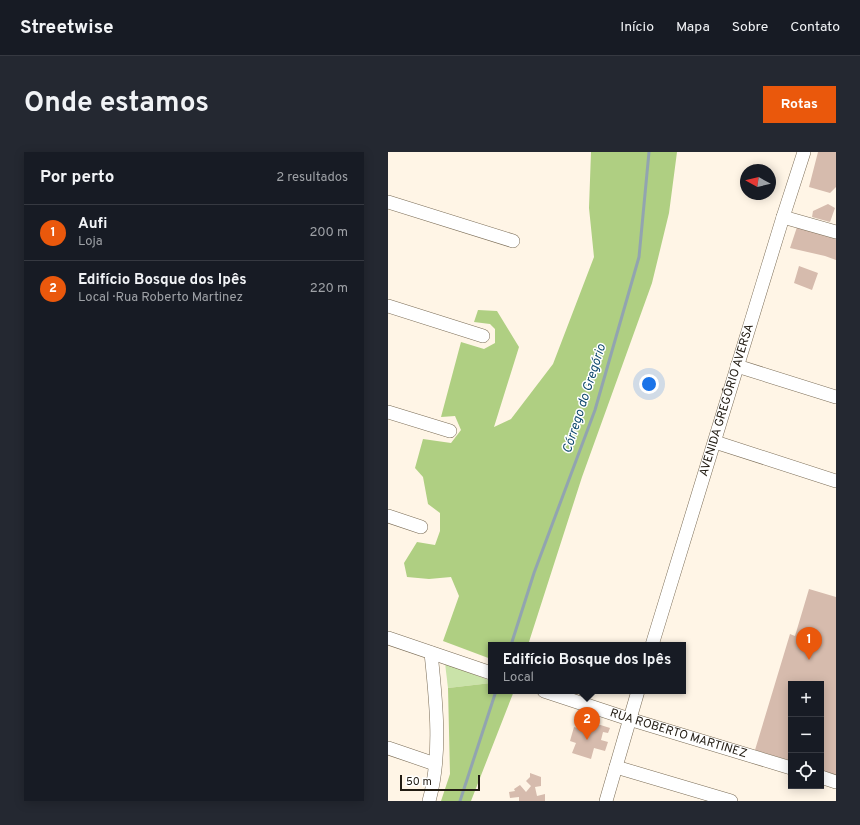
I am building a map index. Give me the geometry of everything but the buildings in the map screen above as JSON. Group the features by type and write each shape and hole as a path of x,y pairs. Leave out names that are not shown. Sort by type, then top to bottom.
{"street":[{"name":"AVENIDA GREGÓRIO AVERSA","path":"653,642 803,154"},
{"path":"388,202 513,241"},
{"path":"783,217 836,232"},
{"path":"388,306 483,336"},
{"path":"737,366 836,397"},
{"path":"388,412 450,431"},
{"path":"714,442 836,481"},
{"path":"388,516 421,527"},
{"path":"388,638 488,672"},
{"path":"429,801 432,790 437,736 437,708 431,653"},
{"name":"RUA ROBERTO MARTINEZ","path":"553,694 629,719 788,767"},
{"path":"606,801 637,694"},
{"path":"388,748 435,764"},
{"path":"616,767 731,801"},
{"path":"824,778 836,782"}],"green space":[{"path":"591,152 677,152 669,213 652,283 582,477 529,642 488,642 488,658 443,641 459,596 451,577 429,579 407,577 404,563 417,542 435,545 440,531 440,513 428,504 423,477 415,468 423,439 451,443 461,430 455,416 441,417 461,342 484,349 495,343 495,329 490,324 474,322 478,310 497,311 519,347 494,427 511,419 553,364 594,257 589,208"},
{"path":"445,663 488,680 488,683 448,688"},
{"path":"488,683 488,694 513,694 471,801 441,801 450,774 448,688"}],"waterway":[{"name":"Córrego do Gregório","path":"512,642 534,573 595,410 639,257 649,152"},
{"name":"Córrego do Gregório","path":"460,801 495,694"}],"place":[{"name":"Aufi","path":"809,660"},
{"name":"Edifício Bosque dos Ipês","path":"587,740"}]}
